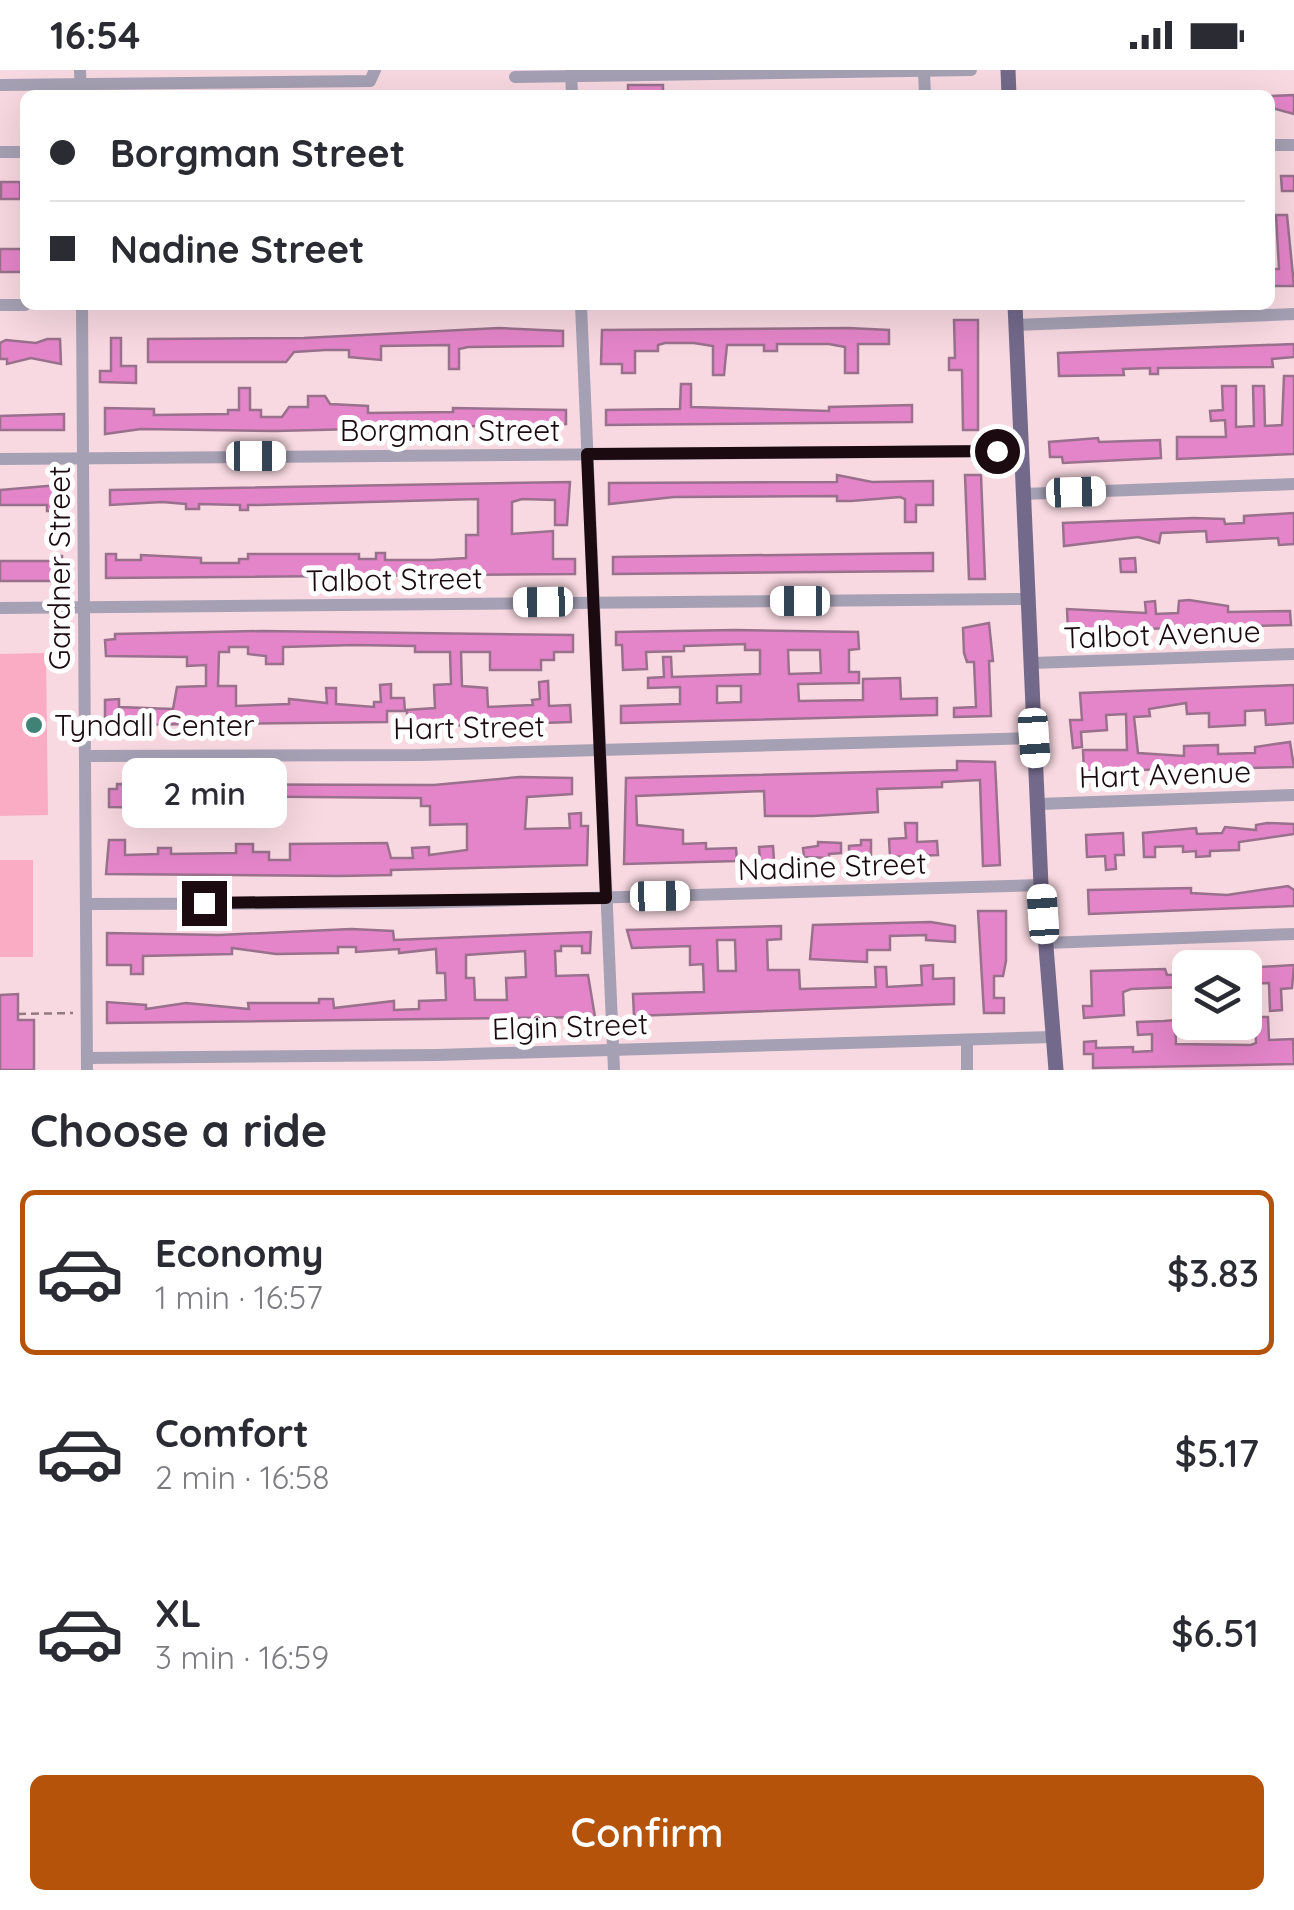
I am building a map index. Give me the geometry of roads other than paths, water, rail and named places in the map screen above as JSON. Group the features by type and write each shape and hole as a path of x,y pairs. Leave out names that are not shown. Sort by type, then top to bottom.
{"main road":[{"path":"1015,310 1041,885 1056,1070"}],"street":[{"path":"11,78 81,83 370,81 375,70"},
{"path":"515,76 971,70"},
{"name":"Gardner Street","path":"82,310 87,1064"},
{"path":"581,310 614,1070"},
{"path":"1016,325 1294,314"},
{"name":"Borgman Street","path":"0,459 1021,451"},
{"path":"1023,494 1294,484"},
{"name":"Talbot Street","path":"0,608 1028,599"},
{"name":"Talbot Avenue","path":"1032,663 1294,654"},
{"name":"Hart Street","path":"85,756 600,750 1034,738"},
{"name":"Hart Avenue","path":"1038,804 1294,795"},
{"name":"Nadine Street","path":"86,904 606,898 1041,885"},
{"path":"1046,943 1294,934"},
{"name":"Elgin Street","path":"87,1064 1054,1037"},
{"path":"966,1041 968,1070"}],"place":[{"name":"Tyndall Center","path":"34,725"}]}
